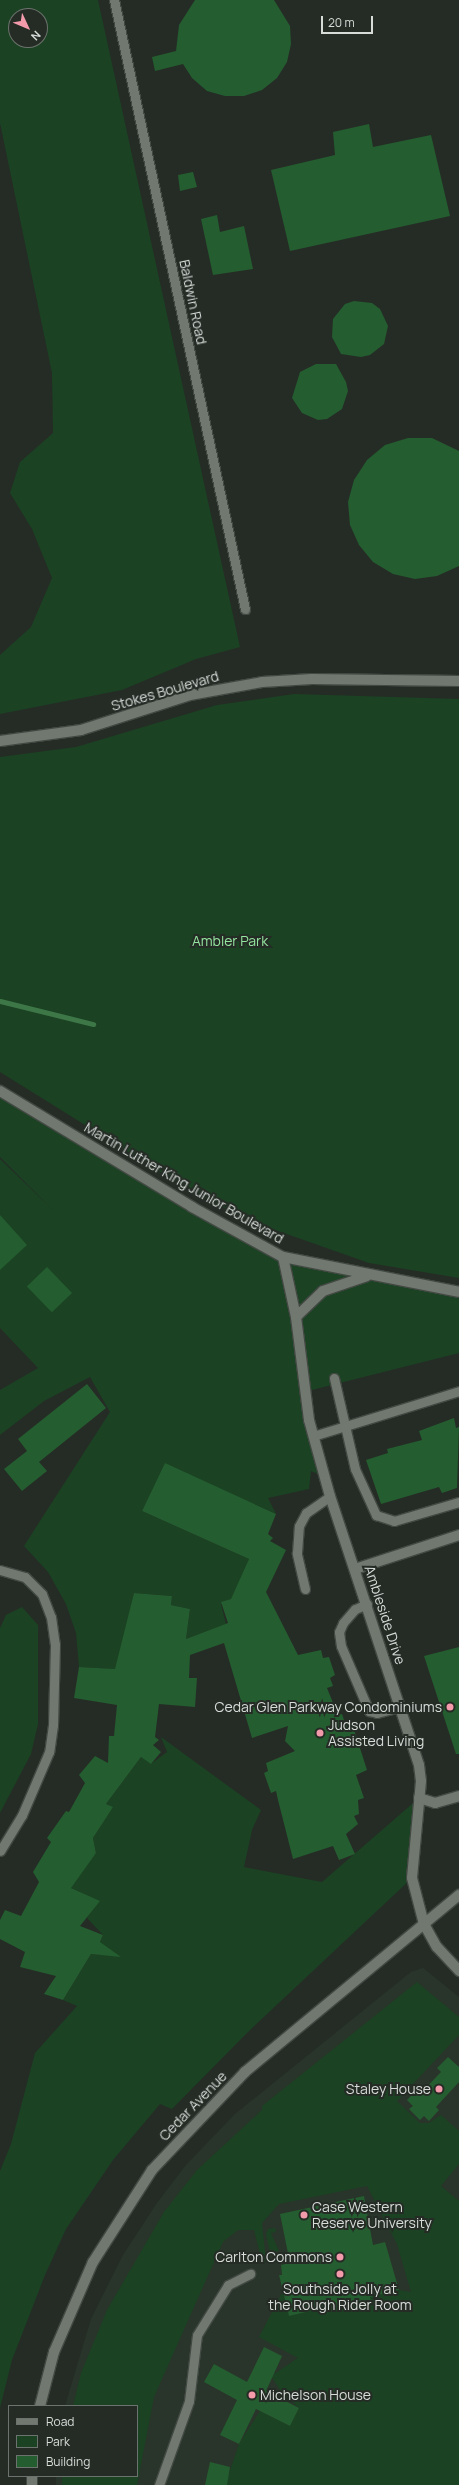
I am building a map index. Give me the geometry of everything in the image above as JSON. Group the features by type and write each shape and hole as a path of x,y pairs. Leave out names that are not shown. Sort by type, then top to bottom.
{"main road":[{"name":"Stokes Boulevard","path":"0,741 81,730 190,695 262,682 312,679 459,681"},
{"name":"Martin Luther King Junior Boulevard","path":"0,1091 192,1207 283,1257 367,1276 459,1292"},
{"name":"Ambleside Drive","path":"283,1257 296,1316 300,1369 313,1436 330,1496 367,1604 418,1765 419,1798 412,1878 424,1924 444,1957 459,1971"},
{"path":"296,1316 323,1291 367,1276"},
{"path":"355,1569 459,1535"},
{"path":"419,1798 435,1803 459,1796"},
{"name":"Cedar Avenue","path":"40,2405 54,2352 93,2262 152,2170 245,2072 459,1896"}],"lane":[{"name":"Baldwin Road","path":"114,0 245,609"},
{"path":"334,1378 344,1427 355,1469 376,1515 394,1521 459,1502"},
{"path":"313,1436 459,1391"},
{"path":"305,1589 297,1553 299,1526 306,1513 330,1496"},
{"path":"0,1570 25,1577 42,1594 51,1617 55,1644 53,1724 49,1752 22,1815 0,1851"},
{"path":"367,1604 356,1608 343,1623 339,1632 341,1646 369,1711 377,1713 399,1707"},
{"path":"159,2485 189,2401 197,2335 228,2286 250,2274"}],"shaded area":[{"name":"Case Western Reserve University","path":"423,1968 459,1997 459,2485 56,2485 56,2477 138,2477 138,2405 65,2405 91,2319 123,2255 157,2203 186,2165 235,2114 411,1972"}],"green space":[{"path":"0,0 98,0 240,647 196,659 122,690 0,714 0,655 31,627 52,578 32,529 10,493 20,462 53,433 52,373 0,123"},
{"name":"Ambler Park","path":"294,694 459,699 459,1278 369,1263 264,1226 199,1196 0,1072 0,757 76,747 217,705"},
{"path":"0,1091 283,1257 459,1292 459,1353 304,1392 325,1477 311,1471 309,1489 268,1498 276,1514 165,1464 142,1511 249,1559 235,1597 221,1604 226,1624 186,1639 190,1609 171,1605 172,1596 134,1593 129,1616 128,1670 79,1667 76,1633 66,1604 48,1572 24,1546 110,1412 90,1377 44,1401 0,1435 0,1390 38,1368 0,1328 0,1159 53,1210 0,1157"},
{"path":"22,1607 38,1625 38,1724 31,1754 0,1813 0,1628 6,1615"},
{"path":"161,1737 261,1810 252,1830 244,1867 322,1882 419,1798 412,1878 248,2032 172,2109 160,2104 113,2160 66,2229 45,2275 12,2360 0,2408 0,2171 11,2144 35,2053 77,2006 63,2000 91,1954 102,1955 100,1942 103,1935 87,1918 98,1901 67,1886 96,1853 93,1838 112,1807 106,1804 141,1757 152,1763 167,1752"},
{"name":"Case Western Reserve University","path":"417,1982 459,2017 459,2035 397,2101 420,2123 429,2123 441,2115 459,2131 459,2164 441,2186 459,2201 459,2485 225,2485 239,2444 260,2411 290,2426 299,2408 282,2393 271,2376 298,2358 259,2337 283,2291 289,2316 399,2290 411,2292 397,2244 367,2186 279,2204 262,2223 266,2261 262,2262 254,2230 238,2230 223,2242 154,2397 137,2485 62,2485 62,2477 138,2477 138,2405 73,2405 81,2373 107,2310 164,2212 197,2170 262,2110 262,2106"},
{"path":"275,2228 276,2232 271,2233 279,2251 270,2253 266,2234 268,2229"}],"building":[{"path":"195,0 274,0 290,26 291,44 287,62 277,78 262,90 244,96 225,96 207,91 192,78 183,64 155,71 152,57 176,51 179,25"},
{"path":"369,124 373,147 431,135 450,216 290,251 271,170 335,155 333,132"},
{"path":"193,172 197,187 180,191 178,175"},
{"path":"217,215 220,232 244,226 253,269 213,275 201,219"},
{"path":"354,301 372,303 380,309 388,326 384,344 370,355 361,357 341,354 332,337 333,319 345,304"},
{"path":"316,364 336,364 346,382 348,391 342,409 327,419 318,420 302,413 292,398 300,372"},
{"path":"408,438 432,438 459,451 459,566 437,576 415,579 393,574 373,562 359,545 350,525 348,502 354,480 367,460 385,445"},
{"path":"0,1215 27,1245 0,1270"},
{"path":"47,1267 72,1293 52,1312 27,1286"},
{"path":"87,1384 106,1408 39,1462 47,1471 22,1491 4,1469 27,1451 18,1439"},
{"path":"454,1418 456,1428 459,1427 457,1488 442,1493 439,1487 381,1504 366,1460 388,1453 387,1449 422,1440 419,1431"},
{"name":"Judson Assisted Living","path":"165,1463 276,1514 268,1534 273,1538 270,1541 286,1550 266,1592 298,1655 321,1650 323,1658 329,1657 335,1675 330,1678 333,1686 327,1688 338,1715 342,1714 345,1723 351,1720 367,1770 356,1775 364,1798 358,1800 359,1814 354,1816 358,1824 346,1834 355,1854 339,1860 333,1846 293,1859 276,1791 271,1793 264,1773 268,1771 266,1763 295,1751 285,1741 288,1726 252,1738 224,1643 190,1655 189,1678 197,1678 195,1707 159,1704 155,1737 159,1740 153,1745 161,1752 151,1764 141,1757 106,1804 113,1807 93,1838 96,1853 71,1888 100,1901 80,1926 103,1935 100,1942 121,1957 91,1954 63,2000 44,1994 56,1976 20,1967 25,1952 0,1939 0,1920 5,1910 21,1916 39,1882 33,1872 51,1842 47,1838 66,1811 69,1812 85,1783 79,1775 95,1756 108,1763 109,1736 114,1736 117,1705 74,1698 79,1667 115,1669 134,1593 172,1596 171,1605 190,1609 186,1639 228,1623 221,1602 231,1599 249,1559 142,1511"},
{"name":"Cedar Glen Parkway Condominiums","path":"459,1647 459,1754 456,1754 424,1656"},
{"name":"Staley House","path":"448,2057 459,2067 459,2082 436,2107 439,2110 429,2121 424,2116 420,2120 409,2109 413,2106 407,2100 417,2089 421,2093 441,2072 437,2068"},
{"name":"Carlton Commons","path":"364,2196 373,2245 385,2242 399,2290 370,2297 371,2303 320,2314 319,2309 289,2316 279,2275 282,2275 281,2265 290,2263 280,2214"},
{"name":"Michelson House","path":"264,2347 282,2356 266,2391 299,2408 290,2426 256,2409 239,2444 220,2435 237,2400 204,2382 214,2364 247,2382"},
{"path":"210,2462 230,2467 227,2485 205,2485"}],"waterway":[{"path":"0,1001 93,1024"}],"place":[{"name":"Cedar Glen Parkway Condominiums","path":"450,1707"},
{"name":"Judson Assisted Living","path":"320,1733"},
{"name":"Staley House","path":"439,2089"},
{"name":"Case Western Reserve University","path":"304,2215"},
{"name":"Carlton Commons","path":"340,2257"},
{"name":"Southside Jolly at the Rough Rider Room","path":"340,2274"},
{"name":"Michelson House","path":"252,2395"}]}
